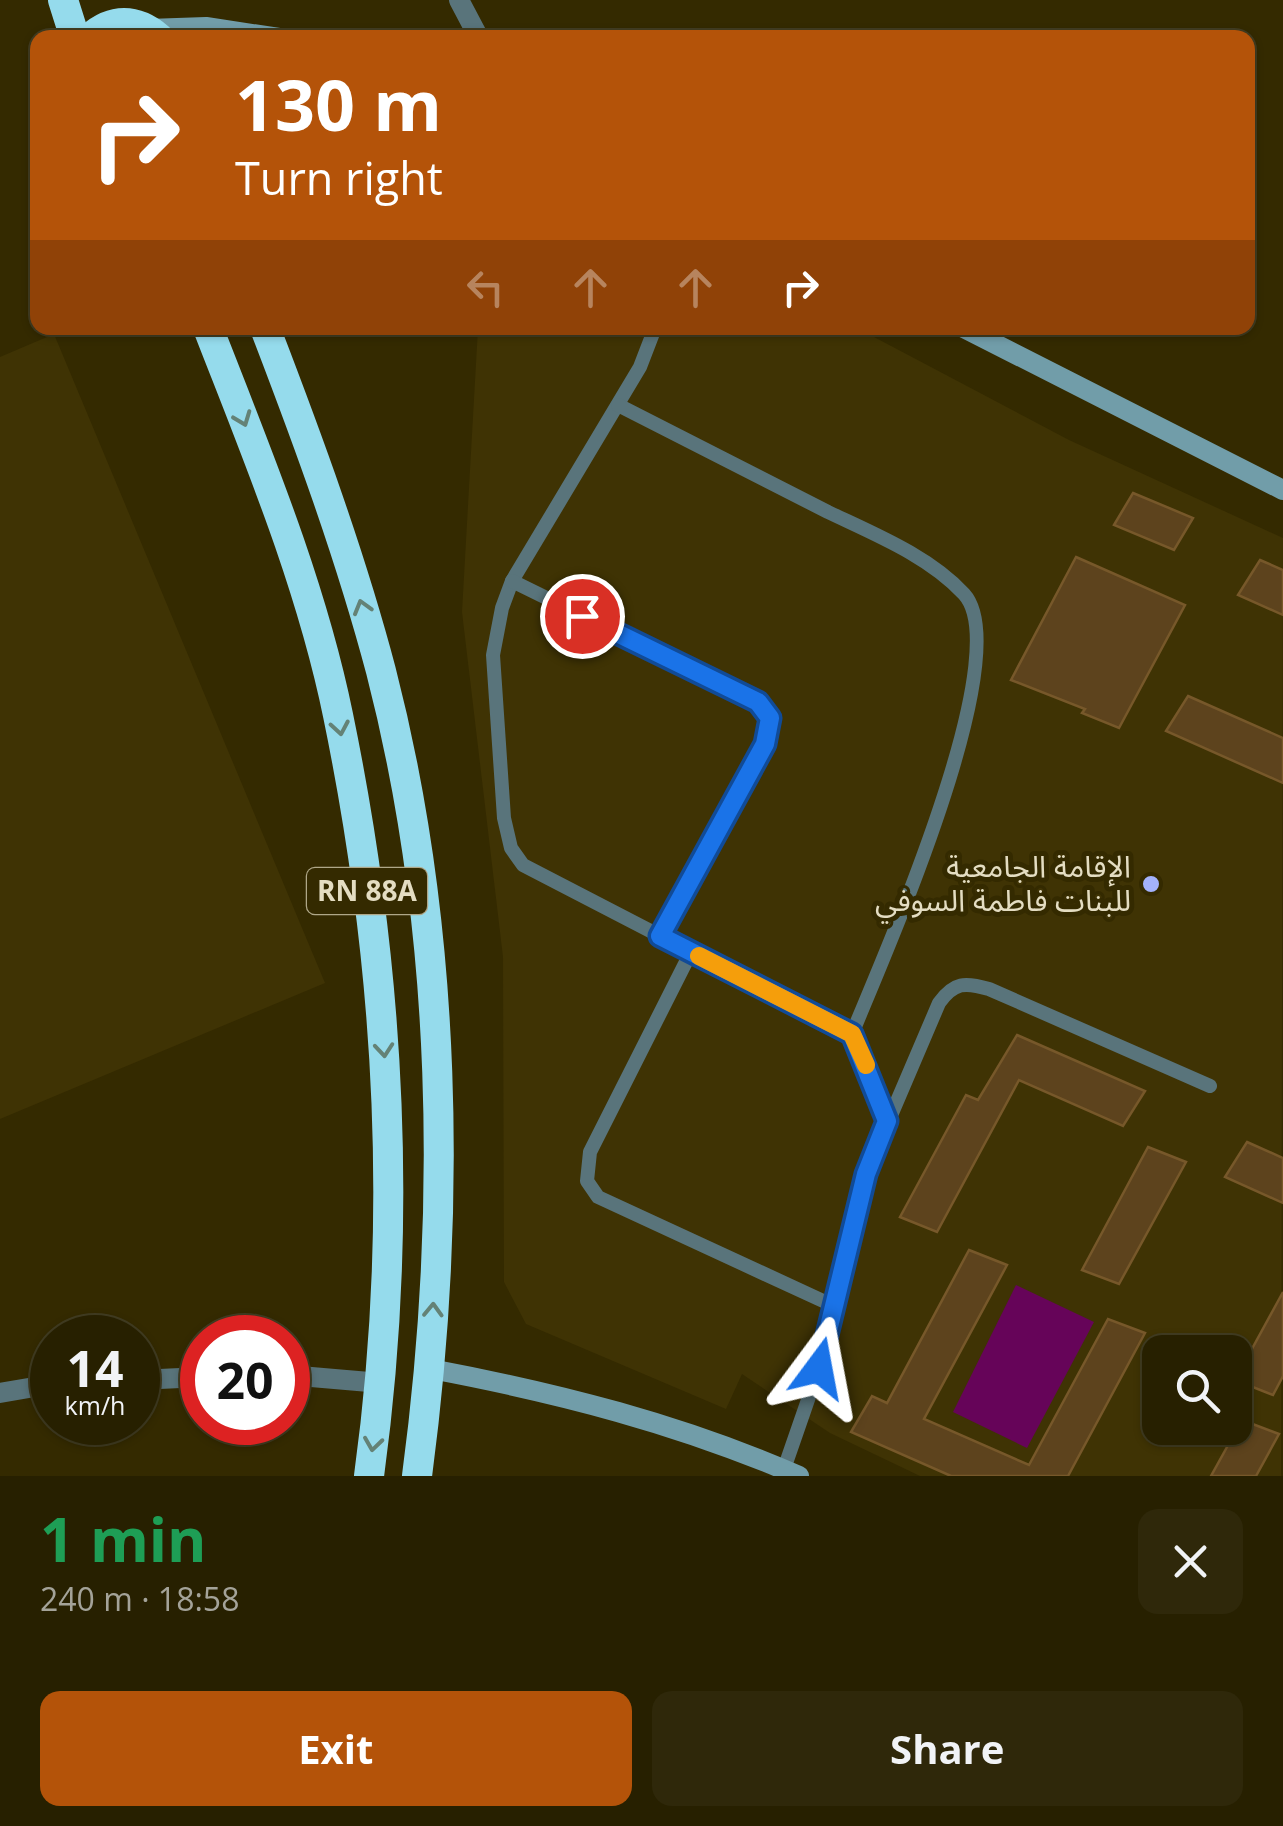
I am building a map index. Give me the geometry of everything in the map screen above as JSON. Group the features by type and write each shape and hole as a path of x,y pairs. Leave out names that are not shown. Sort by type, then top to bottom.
{"highway":[{"path":"63,0 73,30"},
{"path":"103,30 112,24 141,22"},
{"name":"RN 88A","path":"211,335 306,597 338,713 374,941 388,1092 391,1224 382,1383 368,1476"},
{"path":"267,335 344,548 382,674 410,818 428,953 436,1086 431,1368 417,1476"}],"street":[{"path":"459,0 475,30"},
{"path":"141,22 221,30"},
{"path":"978,335 1283,490"},
{"path":"431,1368 557,1392 695,1434 788,1474"},
{"path":"310,1377 382,1383"},
{"path":"0,1393 30,1388"}],"lane":[{"path":"652,335 640,367 512,582 493,656 504,818 511,848 523,865 852,1034 887,1121"},
{"path":"618,405 906,550 967,596 978,630 972,687 946,798 852,1034"},
{"path":"512,582 758,702 770,718 765,744 660,936"},
{"path":"692,952 590,1152 587,1181 598,1197 834,1306"},
{"path":"788,1474 819,1368 866,1174 938,1003 950,988 961,984 989,989 1210,1086"}],"shaded area":[{"path":"54,335 325,983 0,1119 0,357"},
{"path":"478,335 870,335 1069,440 1283,538 1281,1476 920,1476 830,1433 742,1374 726,1409 526,1324 504,1282 503,957 462,612"},
{"path":"1016,1285 1094,1322 1027,1448 953,1412"}],"building":[{"path":"1133,493 1193,518 1174,550 1114,525"},
{"path":"1076,557 1185,605 1119,728 1082,713 1085,709 1011,680"},
{"path":"1260,560 1283,570 1283,615 1238,595"},
{"path":"1188,696 1283,738 1283,783 1166,731"},
{"path":"1017,1035 1145,1091 1123,1126 1019,1080 937,1232 900,1217 966,1095 978,1100"},
{"path":"1247,1142 1283,1158 1283,1203 1225,1177"},
{"path":"1148,1147 1186,1162 1119,1284 1082,1270"},
{"path":"969,1250 1007,1265 924,1419 1029,1465 1108,1319 1145,1333 1068,1476 951,1476 851,1432 872,1396 887,1403"},
{"path":"1283,1292 1283,1376 1273,1395 1252,1387 1252,1349"},
{"path":"1252,1424 1279,1434 1256,1476 1211,1476 1228,1445 1252,1445"}],"slow traffic":[{"path":"699,956 852,1034 866,1065"}],"place":[{"name":"الإقامة الجامعية للبنات فاطمة السوفي","path":"1151,884"}],"route":[{"path":"582,616 758,702 770,718 765,744 660,936 852,1034 887,1121 866,1174 819,1368"}]}
